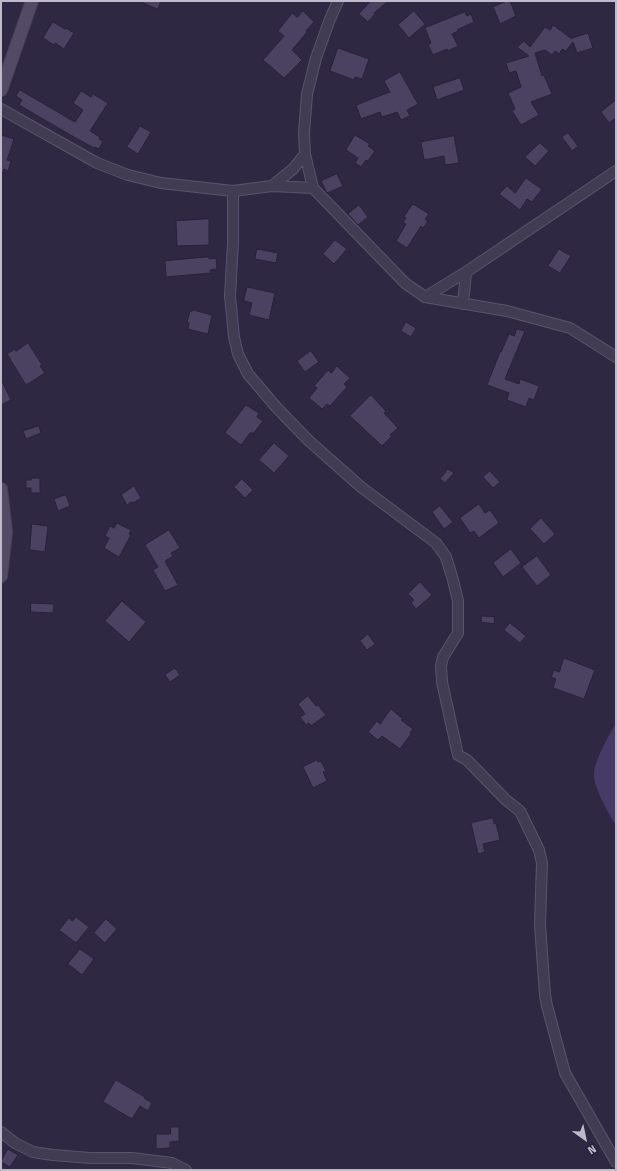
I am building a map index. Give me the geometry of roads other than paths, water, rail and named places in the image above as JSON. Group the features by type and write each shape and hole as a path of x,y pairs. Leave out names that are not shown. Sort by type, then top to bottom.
{"street":[{"path":"1,90 32,1"},
{"path":"338,1 316,58 307,94 304,133 305,154 312,188 405,283 426,298 507,311 570,328 616,357"},
{"path":"1,109 97,163 128,175 161,183 233,191 272,186 312,188"},
{"path":"272,186 293,169 305,154"},
{"path":"426,298 616,171"},
{"path":"233,191 233,242 230,296 233,330 238,354 248,374 277,408 308,440 361,487 436,543 446,557 458,601 458,633 444,657 441,666 442,682 458,755 467,760 506,800 520,811 539,850 542,863 540,925 547,1006 564,1073 616,1162"},
{"path":"463,304 466,272"},
{"path":"1,489 6,532 1,576"},
{"path":"1,1132 14,1143 33,1152 90,1158 132,1158 172,1163 186,1170"}]}
